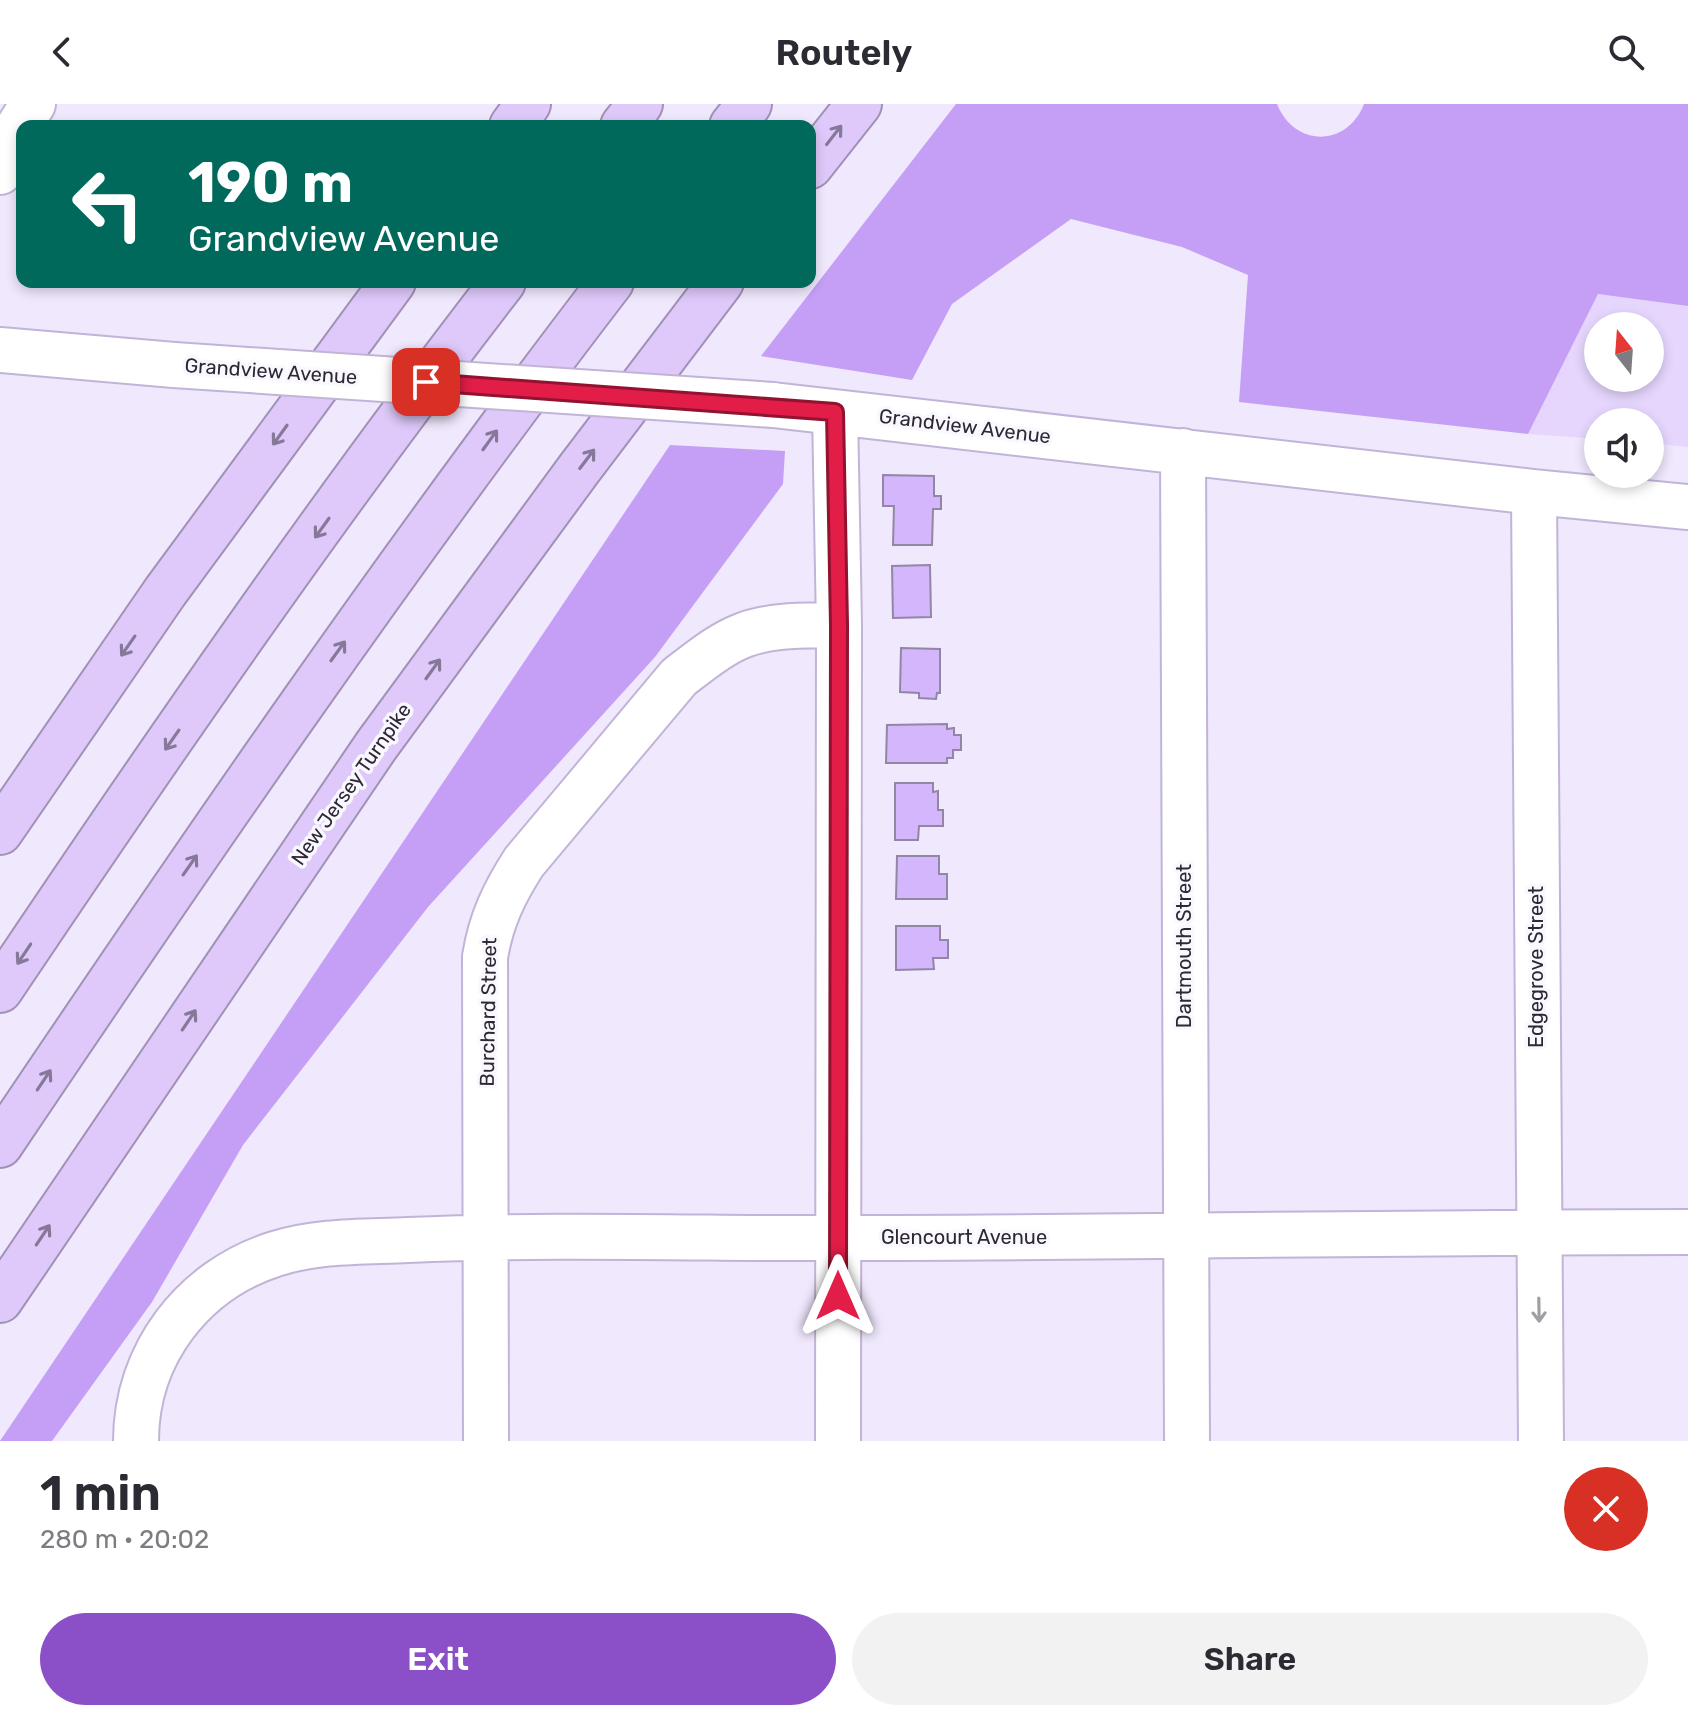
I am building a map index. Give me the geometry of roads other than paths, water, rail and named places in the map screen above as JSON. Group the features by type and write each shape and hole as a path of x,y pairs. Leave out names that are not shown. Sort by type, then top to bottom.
{"highway":[{"path":"628,120 640,104"},
{"path":"737,120 749,104"},
{"path":"816,158 859,104"},
{"path":"0,832 165,592 389,288"},
{"path":"0,990 236,648 433,373 498,288"},
{"path":"0,1145 306,696 503,422 606,288"},
{"name":"New Jersey Turnpike","path":"0,1300 376,746 716,288"}],"street":[{"path":"0,172 16,132"},
{"name":"Grandview Avenue","path":"0,350 174,365 773,405 1688,507"},
{"path":"835,412 839,625 838,1441"},
{"name":"Dartmouth Street","path":"1183,451 1187,1441"},
{"name":"Edgegrove Street","path":"1534,492 1537,1232 1541,1441"},
{"name":"Burchard Street","path":"486,1441 485,957 490,926 503,894 524,862 679,677 711,653 745,635 786,627 839,625"},
{"name":"Glencourt Avenue","path":"136,1441 141,1392 154,1355 175,1323 204,1292 238,1269 277,1253 324,1244 485,1237 839,1238 1688,1232"}]}
